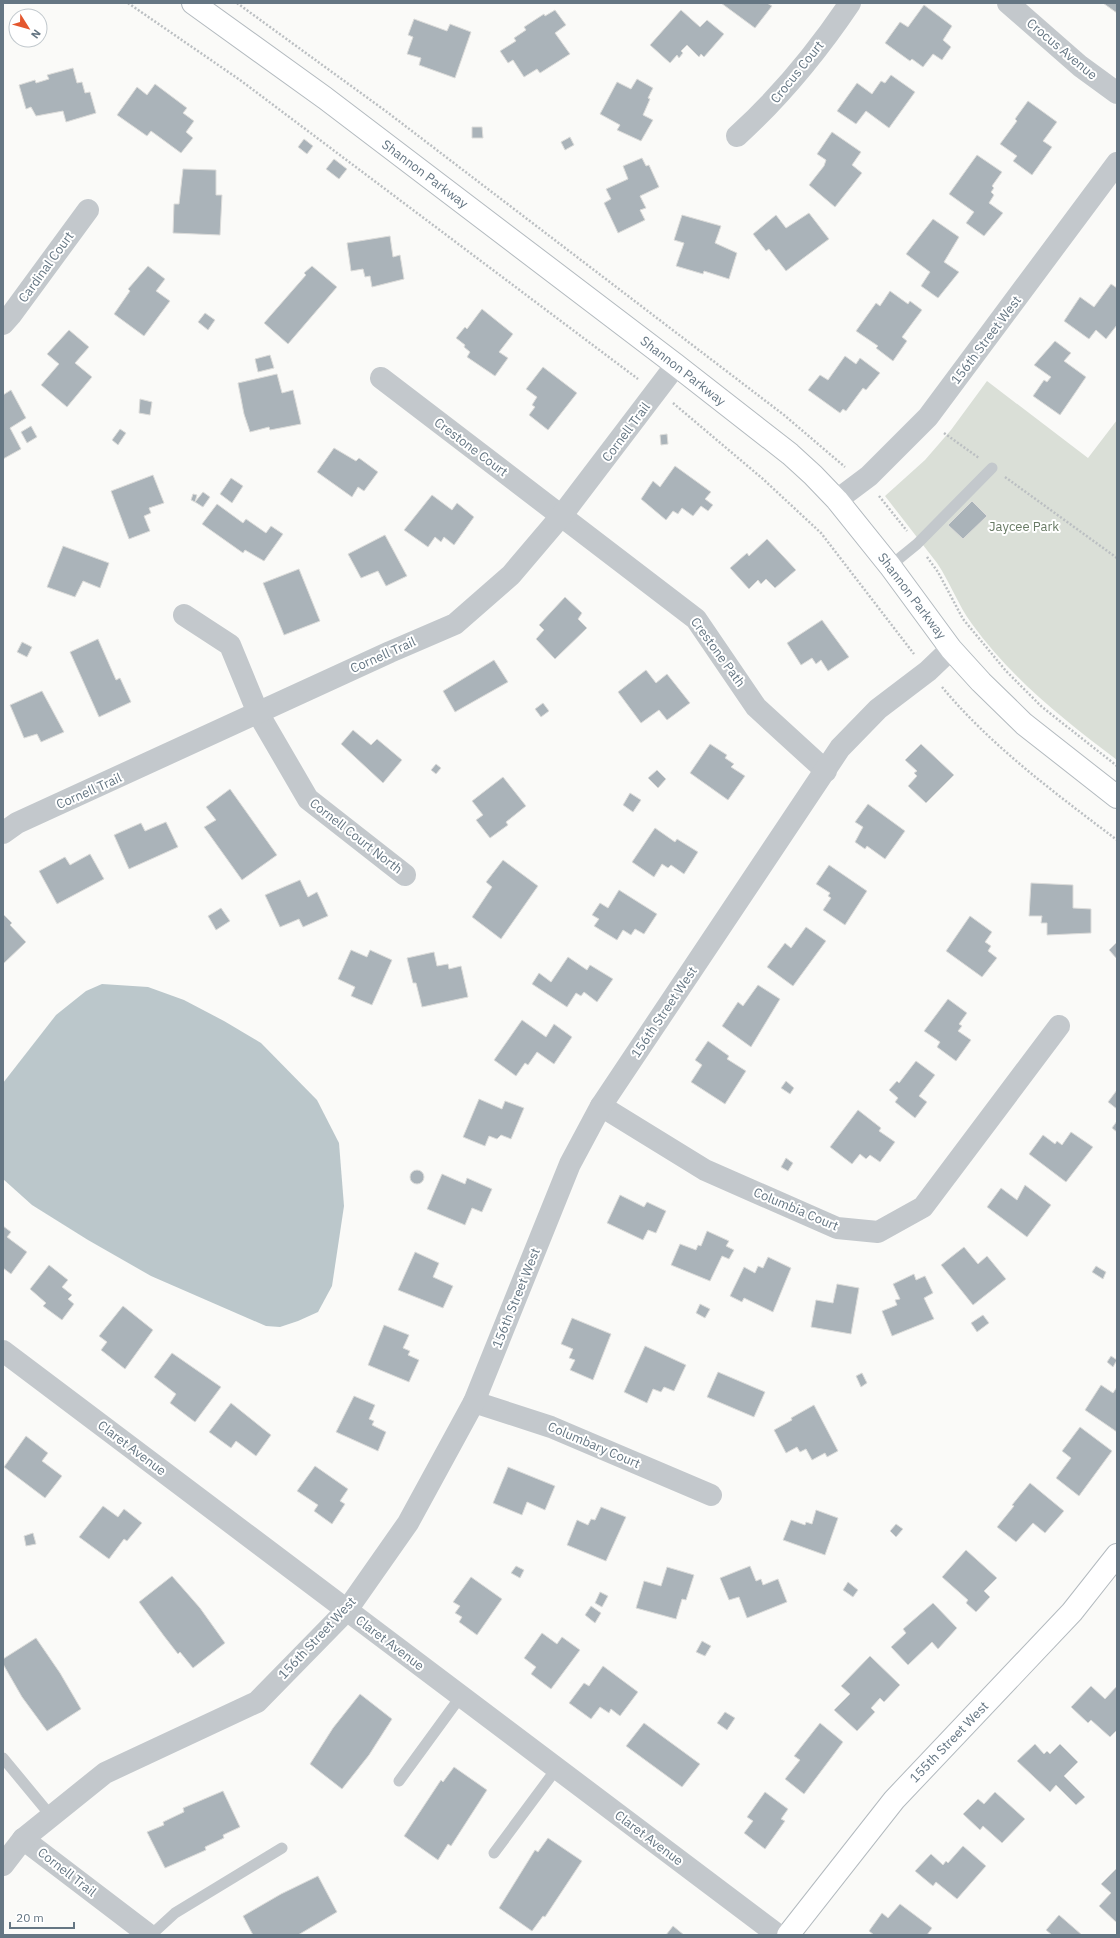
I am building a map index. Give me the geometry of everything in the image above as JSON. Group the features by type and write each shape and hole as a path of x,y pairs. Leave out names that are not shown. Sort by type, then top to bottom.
{"street":[{"name":"Shannon Parkway","path":"193,3 325,98 676,364 790,454 837,500 890,566 951,649 981,682 1024,724 1117,797"},
{"name":"Crocus Court","path":"737,136 760,115 794,79 850,3"},
{"name":"Crocus Avenue","path":"1008,3 1080,66 1117,93"},
{"name":"156th Street West","path":"837,500 870,476 928,417 1117,163"},
{"name":"Cardinal Court","path":"3,324 88,210"},
{"name":"Cornell Trail","path":"3,833 17,823 258,714 390,652 455,624 511,575 562,516 676,364"},
{"name":"Crestone Court","path":"381,378 562,516"},
{"name":"Crestone Path","path":"562,516 696,619 756,707 826,770"},
{"name":"Cornell Court North","path":"184,615 230,645 258,714 308,799 405,875"},
{"name":"156th Street West","path":"3,1865 23,1838 105,1773 257,1702 347,1610 408,1522 474,1402 570,1164 601,1106 840,748 878,708 928,671 951,649"},
{"name":"Columbia Court","path":"601,1106 705,1170 837,1228 878,1232 923,1207 1059,1026"},
{"name":"Claret Avenue","path":"3,1351 778,1935"},
{"name":"Columbary Court","path":"474,1402 551,1427 711,1495"},
{"name":"155th Street West","path":"788,1935 894,1800 1072,1612 1117,1555"},
{"name":"Cornell Trail","path":"23,1838 150,1935"}],"lane":[{"path":"890,566 917,544 992,468"},
{"path":"399,1781 461,1696"},
{"path":"3,1758 51,1816"},
{"path":"494,1853 556,1768"},
{"path":"150,1935 175,1913 282,1848"}],"path":[{"path":"237,3 387,112 784,415 836,458 861,482 880,497 938,572 963,618 1006,671 1042,706 1117,766"},
{"path":"944,433 1117,558"}],"green space":[{"name":"Jaycee Park","path":"987,381 1088,458 1117,420 1117,760 1039,697 1004,663 972,624 962,609 937,563 885,496 925,460 951,430"}],"shaded area":[{"path":"102,984 148,987 184,1000 224,1021 261,1043 317,1100 339,1143 344,1206 332,1286 318,1312 280,1327 266,1326 151,1276 88,1240 32,1205 3,1179 3,1083 56,1015 86,991"}],"building":[{"path":"721,3 767,3 772,6 755,28"},
{"path":"1103,3 1117,3 1117,13"},
{"path":"924,5 952,26 943,40 951,47 942,60 933,54 923,67 912,59 910,61 885,43 900,22 908,27"},
{"path":"555,10 566,25 555,33 570,54 540,73 537,69 524,77 513,60 508,63 500,51 516,41 514,38 526,30 524,27 544,14 545,16"},
{"path":"681,10 700,27 707,20 724,34 704,57 701,54 699,57 687,45 681,51 683,53 679,58 677,55 670,63 650,45"},
{"path":"414,19 447,31 450,24 471,32 455,78 419,65 421,58 407,54 413,37 408,35"},
{"path":"73,68 77,83 82,82 85,93 90,92 96,113 66,122 63,111 36,116 31,107 26,109 19,85 35,80 36,83 49,79 47,75"},
{"path":"891,75 915,92 889,128 866,111 856,124 837,111 857,83 872,94 881,81 885,83"},
{"path":"637,79 653,88 648,98 650,99 643,115 653,120 641,141 617,130 620,125 600,114 617,82 631,89"},
{"path":"155,84 187,108 183,113 194,121 186,132 193,138 181,153 151,131 147,136 117,115 137,87 147,95"},
{"path":"1028,101 1057,122 1043,141 1052,147 1032,175 1013,161 1017,156 1000,144 1017,121 1015,119"},
{"path":"472,127 482,127 483,138 472,138"},
{"path":"832,132 861,152 852,165 862,173 835,207 809,185 824,166 826,160 817,154"},
{"path":"570,137 574,145 565,150 561,142"},
{"path":"304,139 313,146 307,154 298,147"},
{"path":"977,155 1002,172 992,186 994,188 991,192 994,195 989,203 1003,213 984,236 966,223 974,212 949,194"},
{"path":"642,158 646,166 649,165 659,187 640,196 646,208 640,210 645,220 618,233 604,203 611,199 606,189 628,179 623,166"},
{"path":"334,159 347,169 339,179 326,169"},
{"path":"183,169 216,170 216,195 222,195 220,235 173,233 174,204 179,204"},
{"path":"809,213 829,239 786,271 769,249 766,251 753,234 776,215 786,228"},
{"path":"682,215 721,226 715,243 737,253 729,279 704,271 703,274 676,266 684,243 674,240"},
{"path":"933,219 959,237 944,262 959,272 938,298 921,286 930,272 906,254"},
{"path":"390,236 393,257 400,255 404,279 372,287 370,276 365,277 363,269 351,271 347,243"},
{"path":"148,266 165,279 156,291 170,301 144,336 114,314 130,291 128,289"},
{"path":"312,266 337,287 288,344 264,323 306,275 304,273"},
{"path":"1111,284 1117,288 1117,325 1106,339 1096,330 1089,339 1064,321 1080,297 1094,307"},
{"path":"890,291 908,304 910,301 922,310 902,337 907,341 893,361 876,348 878,346 856,331 876,303 880,306"},
{"path":"482,309 513,334 499,352 508,358 495,376 467,357 470,352 464,347 465,345 456,338 465,327 467,329"},
{"path":"205,313 215,320 208,330 198,322"},
{"path":"69,330 89,347 75,363 92,377 67,407 41,385 59,364 47,354"},
{"path":"1055,341 1071,353 1064,361 1086,377 1060,415 1033,396 1044,380 1047,382 1051,377 1034,365"},
{"path":"270,355 274,368 258,372 255,359"},
{"path":"845,356 856,364 860,358 880,373 866,390 863,388 846,411 843,409 840,413 808,390 820,375 828,380"},
{"path":"543,367 577,393 548,430 529,415 535,407 532,405 537,397 526,389"},
{"path":"277,374 282,393 293,390 301,424 270,430 269,427 250,432 244,414 238,383"},
{"path":"11,390 26,418 10,428 21,449 3,459 3,395"},
{"path":"140,399 152,402 150,415 139,413"},
{"path":"31,426 37,437 27,443 21,432"},
{"path":"120,429 126,433 118,445 112,440"},
{"path":"667,434 668,444 661,445 660,435"},
{"path":"334,448 356,461 359,458 378,472 364,491 358,487 352,497 317,472"},
{"path":"675,466 711,492 705,499 713,505 708,511 701,506 693,516 682,508 678,514 673,511 666,520 641,499 653,481 660,487"},
{"path":"153,475 164,503 149,508 151,513 144,516 150,531 129,539 111,491"},
{"path":"231,478 243,486 232,503 220,494"},
{"path":"203,492 210,497 203,507 195,502"},
{"path":"193,494 197,495 195,502 191,500"},
{"path":"432,495 452,510 457,503 474,517 454,545 444,537 441,542 435,537 428,547 404,530"},
{"path":"972,501 987,516 963,539 948,525"},
{"path":"217,504 243,523 246,519 266,533 271,526 283,534 264,561 245,550 243,553 202,524"},
{"path":"385,535 407,576 386,586 378,571 361,578 348,554"},
{"path":"767,539 796,570 775,588 766,579 761,584 758,580 749,589 730,568 747,553 749,556"},
{"path":"63,546 109,563 100,588 83,581 75,597 47,587"},
{"path":"299,569 320,621 284,635 263,583"},
{"path":"565,597 582,613 578,619 587,628 555,659 536,639 544,630 539,625"},
{"path":"822,620 849,657 828,671 821,660 816,664 812,658 801,665 787,643"},
{"path":"98,639 116,680 120,678 131,702 99,717 70,652"},
{"path":"22,642 32,647 27,657 17,652"},
{"path":"494,660 508,682 455,712 443,691"},
{"path":"646,670 656,683 667,674 690,703 667,720 659,710 641,723 618,692"},
{"path":"42,691 64,732 41,742 37,734 24,738 10,705"},
{"path":"543,703 549,711 541,717 535,709"},
{"path":"353,730 371,745 377,739 402,760 383,783 341,744"},
{"path":"710,744 727,755 725,758 734,764 731,767 745,776 728,800 690,773"},
{"path":"921,744 954,775 926,803 908,786 917,776 914,773 917,771 905,760"},
{"path":"436,764 441,768 436,774 431,770"},
{"path":"657,770 666,779 658,788 648,778"},
{"path":"503,777 526,806 506,822 508,825 490,838 476,820 483,815 472,801"},
{"path":"230,789 277,855 242,880 204,827 216,820 206,807"},
{"path":"630,793 641,800 633,812 623,805"},
{"path":"868,804 905,831 885,859 867,846 865,849 855,842 863,827 855,822"},
{"path":"166,822 178,847 129,869 114,835 141,823 145,831"},
{"path":"655,828 675,842 677,839 698,852 684,874 671,865 668,868 662,864 654,877 632,862"},
{"path":"90,854 104,879 57,904 39,871 65,857 70,865"},
{"path":"503,860 538,886 501,939 472,917 492,887 486,882"},
{"path":"829,865 867,891 845,925 823,910 831,898 828,896 830,893 816,884"},
{"path":"300,880 308,897 317,892 328,916 303,927 299,919 280,927 265,895"},
{"path":"1031,883 1073,885 1073,908 1091,909 1091,933 1047,935 1047,923 1041,923 1042,916 1029,916"},
{"path":"619,890 657,914 644,934 635,929 631,935 623,930 617,940 594,926 599,919 592,915 600,903 608,908"},
{"path":"221,908 230,921 216,930 208,916"},
{"path":"3,914 12,923 10,925 26,942 3,964"},
{"path":"970,916 992,932 985,942 991,946 988,951 997,958 982,977 946,951"},
{"path":"806,927 826,941 793,986 767,967 785,943 791,948"},
{"path":"1117,942 1117,959 1109,950"},
{"path":"351,950 367,957 370,950 392,960 372,1005 351,996 355,987 338,979"},
{"path":"434,952 437,966 448,964 449,969 461,966 468,997 422,1007 416,983 413,983 407,958"},
{"path":"568,957 587,970 590,965 613,979 597,1002 584,992 581,996 576,993 567,1007 532,984 539,973 551,982"},
{"path":"758,985 780,999 751,1047 722,1026 738,1002 743,1006"},
{"path":"948,999 967,1013 959,1024 962,1026 958,1031 971,1040 956,1061 937,1047 940,1042 924,1031"},
{"path":"522,1020 546,1037 554,1024 572,1037 554,1064 537,1052 528,1065 525,1063 516,1076 494,1060"},
{"path":"708,1041 729,1056 727,1059 746,1071 725,1104 691,1082 702,1065 695,1060"},
{"path":"916,1061 935,1075 919,1096 927,1102 915,1118 895,1102 898,1098 889,1090 897,1081 899,1083"},
{"path":"786,1081 794,1088 790,1094 781,1088"},
{"path":"1117,1090 1117,1109 1108,1102"},
{"path":"479,1099 502,1109 505,1101 524,1108 511,1139 501,1135 497,1139 489,1136 485,1146 463,1137"},
{"path":"858,1110 881,1128 879,1131 895,1142 880,1162 870,1155 866,1159 860,1154 852,1164 830,1147"},
{"path":"1117,1121 1117,1132 1112,1128"},
{"path":"1071,1132 1093,1147 1066,1182 1029,1154 1043,1135 1055,1144 1057,1141 1062,1145"},
{"path":"786,1158 793,1163 788,1171 781,1167"},
{"path":"417,1170 422,1172 424,1177 422,1182 417,1184 412,1182 410,1177 412,1172"},
{"path":"442,1174 465,1184 467,1178 492,1189 482,1212 472,1208 465,1225 427,1209"},
{"path":"1025,1185 1051,1205 1027,1237 987,1207 1001,1188 1017,1200"},
{"path":"620,1195 644,1207 647,1202 666,1211 656,1233 648,1230 643,1240 607,1223"},
{"path":"3,1226 11,1232 7,1237 27,1252 11,1274 3,1268"},
{"path":"707,1231 729,1241 726,1246 734,1250 729,1259 722,1256 710,1281 671,1265 680,1244 696,1250 698,1245 701,1246"},
{"path":"964,1247 978,1264 987,1256 1006,1279 973,1305 941,1265"},
{"path":"415,1252 439,1263 433,1277 453,1286 443,1308 398,1290"},
{"path":"768,1257 791,1268 773,1312 744,1298 742,1302 730,1296 744,1267 755,1273 758,1266 763,1268"},
{"path":"49,1265 68,1280 62,1287 72,1295 68,1299 74,1304 62,1320 43,1306 46,1303 30,1289"},
{"path":"1096,1266 1106,1272 1103,1279 1092,1272"},
{"path":"914,1274 916,1280 925,1276 933,1293 924,1298 934,1319 892,1336 882,1311 897,1305 895,1300 900,1299 893,1284"},
{"path":"837,1284 859,1288 851,1334 811,1327 816,1300 833,1303"},
{"path":"700,1304 710,1309 705,1318 696,1313"},
{"path":"123,1306 153,1330 125,1369 101,1350 107,1342 99,1336"},
{"path":"983,1315 989,1323 977,1332 971,1323"},
{"path":"572,1318 611,1334 593,1380 570,1370 575,1360 569,1358 573,1349 561,1344"},
{"path":"384,1325 409,1335 403,1348 410,1351 408,1355 419,1360 409,1382 368,1365"},
{"path":"645,1346 686,1365 674,1391 664,1387 661,1392 653,1389 647,1403 624,1392"},
{"path":"172,1353 221,1387 195,1422 170,1403 176,1394 154,1377"},
{"path":"1111,1356 1117,1360 1113,1367 1107,1362"},
{"path":"718,1372 765,1392 754,1417 707,1397"},
{"path":"862,1373 867,1383 861,1387 856,1376"},
{"path":"1101,1385 1113,1393 1117,1387 1117,1432 1085,1410"},
{"path":"354,1396 375,1405 369,1419 374,1421 372,1425 386,1432 378,1451 336,1432"},
{"path":"231,1403 271,1435 256,1456 236,1441 231,1448 209,1432"},
{"path":"814,1405 838,1451 827,1457 825,1453 812,1460 806,1449 800,1452 797,1447 786,1453 774,1430"},
{"path":"1080,1427 1112,1451 1079,1496 1056,1478 1071,1458 1062,1451"},
{"path":"26,1436 48,1453 42,1461 62,1476 45,1498 4,1467"},
{"path":"315,1466 348,1489 340,1501 345,1504 332,1524 314,1511 318,1505 297,1491"},
{"path":"508,1467 555,1486 545,1510 527,1502 522,1515 493,1503"},
{"path":"1030,1483 1064,1511 1045,1533 1033,1523 1016,1542 997,1527 1014,1506 1012,1505"},
{"path":"103,1506 118,1517 124,1509 142,1523 127,1541 124,1539 109,1559 79,1537"},
{"path":"601,1507 626,1517 606,1561 567,1545 577,1520 588,1525 591,1519 595,1520"},
{"path":"816,1510 838,1518 825,1555 783,1540 791,1520 805,1525 806,1522 812,1524"},
{"path":"896,1524 903,1529 896,1537 890,1531"},
{"path":"33,1533 36,1544 26,1546 24,1536"},
{"path":"966,1550 997,1578 984,1591 990,1597 976,1612 966,1603 968,1600 942,1577"},
{"path":"516,1566 524,1570 520,1578 511,1573"},
{"path":"750,1566 756,1581 761,1579 763,1585 778,1579 787,1602 747,1618 739,1597 729,1600 720,1578"},
{"path":"667,1567 694,1575 686,1600 682,1599 676,1619 636,1608 644,1581 661,1586"},
{"path":"172,1576 200,1608 225,1643 193,1668 180,1652 178,1654 139,1602"},
{"path":"471,1577 502,1599 477,1635 459,1622 462,1617 455,1613 460,1606 453,1602"},
{"path":"848,1582 858,1590 853,1597 843,1590"},
{"path":"600,1592 608,1596 602,1607 595,1603"},
{"path":"933,1603 957,1628 938,1649 932,1642 908,1665 891,1647 906,1633 903,1629"},
{"path":"591,1606 601,1613 595,1623 585,1615"},
{"path":"542,1633 557,1644 562,1637 580,1650 551,1689 531,1674 536,1667 524,1658"},
{"path":"36,1638 60,1673 81,1709 47,1731 22,1697 3,1664 3,1659"},
{"path":"702,1641 711,1646 705,1656 696,1652"},
{"path":"870,1656 900,1685 884,1702 880,1698 871,1708 875,1712 857,1731 834,1710 850,1694 841,1686"},
{"path":"603,1666 638,1692 620,1716 611,1709 609,1713 600,1707 591,1719 569,1703 584,1683 589,1686"},
{"path":"1091,1686 1105,1699 1117,1686 1117,1730 1110,1737 1091,1720 1088,1723 1071,1707"},
{"path":"360,1694 392,1719 369,1755 342,1789 310,1764 333,1728"},
{"path":"725,1712 735,1718 727,1730 717,1723"},
{"path":"644,1723 700,1764 682,1787 626,1746"},
{"path":"820,1723 843,1742 804,1794 785,1779 800,1760 794,1756"},
{"path":"1035,1744 1044,1754 1047,1751 1050,1754 1060,1744 1078,1762 1064,1776 1085,1797 1076,1805 1056,1785 1050,1792 1017,1761"},
{"path":"454,1767 487,1790 451,1846 448,1844 438,1860 404,1836 441,1780 443,1782"},
{"path":"223,1791 240,1827 223,1835 224,1838 205,1847 206,1850 165,1868 147,1832 164,1825 163,1822 184,1812 183,1808"},
{"path":"765,1792 788,1809 781,1819 785,1821 765,1849 744,1833 753,1821 747,1817"},
{"path":"995,1792 1025,1819 1002,1843 983,1826 980,1830 963,1814 978,1799 984,1804"},
{"path":"548,1838 582,1861 545,1917 543,1916 532,1931 499,1908 535,1850 538,1852"},
{"path":"963,1846 986,1866 957,1899 936,1882 933,1886 915,1871 931,1854 943,1865 946,1861 948,1863"},
{"path":"1116,1869 1117,1923 1099,1906 1111,1893 1101,1884"},
{"path":"318,1876 337,1912 298,1935 253,1935 243,1916 281,1894"},
{"path":"900,1904 932,1928 927,1935 874,1935 869,1931 882,1913 888,1918"},
{"path":"1059,1915 1082,1935 1052,1935 1046,1930"},
{"path":"673,1926 684,1935 666,1935"}]}
